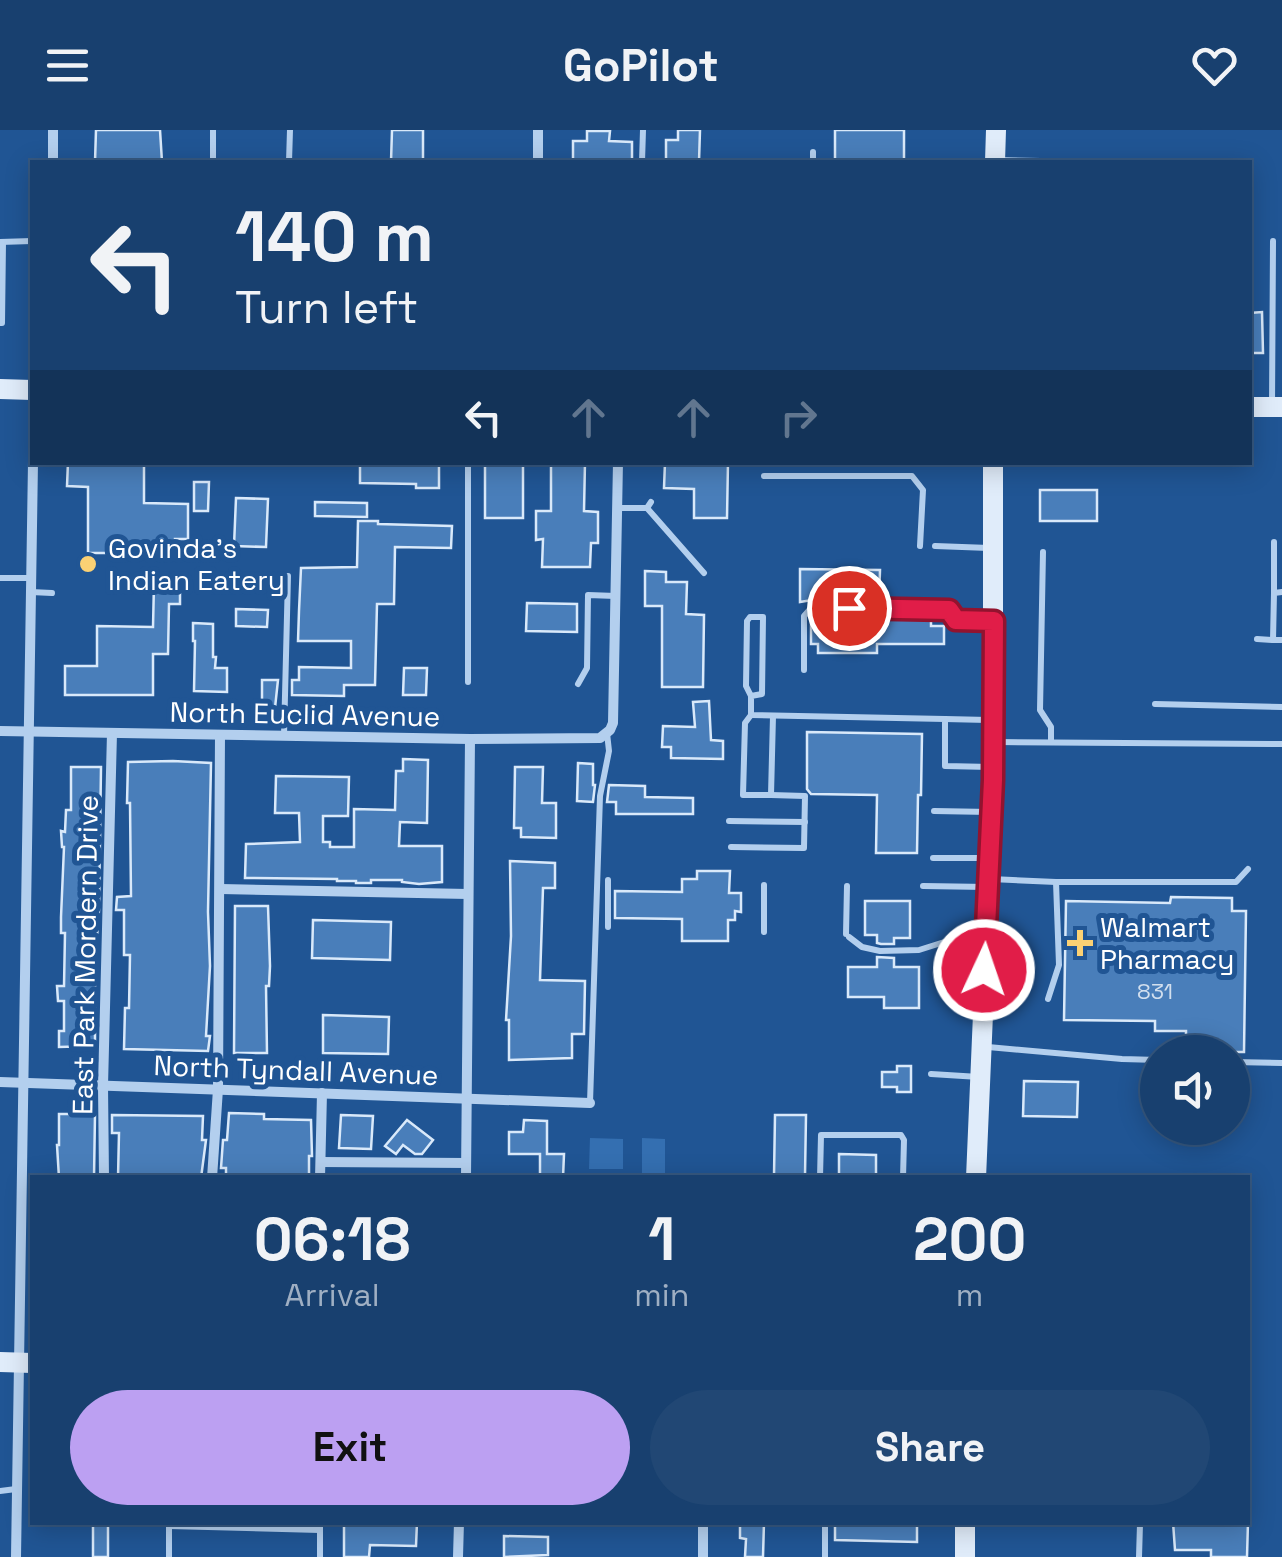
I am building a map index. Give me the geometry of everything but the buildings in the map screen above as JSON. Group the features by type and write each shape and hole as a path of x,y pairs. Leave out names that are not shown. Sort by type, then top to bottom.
{"main road":[{"path":"996,130 996,160"},
{"path":"0,389 30,390"},
{"path":"976,1175 993,768 993,465"},
{"path":"964,1557 965,1525"}],"street":[{"path":"52,160 53,130"},
{"path":"538,130 538,160"},
{"path":"16,1557 33,465"},
{"path":"607,733 613,723 618,465"},
{"name":"North Euclid Avenue","path":"0,731 470,739 590,739 607,733"},
{"name":"East Park Mordern Drive","path":"104,1175 112,733"},
{"path":"212,1175 218,1089 220,735"},
{"path":"466,1175 470,739"},
{"path":"221,890 468,894"},
{"name":"North Tyndall Avenue","path":"0,1082 590,1103"},
{"path":"320,1175 322,1093"},
{"path":"321,1162 466,1162"},
{"path":"458,1525 458,1557"},
{"path":"702,1557 703,1525"}],"lane":[{"path":"213,130 213,160"},
{"path":"290,130 290,160"},
{"path":"642,160 643,130"},
{"path":"813,152 813,160"},
{"path":"0,323 2,242 30,241"},
{"path":"1273,241 1277,407"},
{"path":"468,465 468,682"},
{"path":"764,476 912,476 923,490 920,546"},
{"path":"618,508 649,505 704,572"},
{"path":"1257,639 1277,640 1274,542"},
{"path":"935,546 994,548"},
{"path":"1042,552 1040,710 1051,727 1051,742"},
{"path":"284,736 288,576"},
{"path":"0,578 32,578"},
{"path":"31,592 52,593"},
{"path":"578,684 587,668 588,596 616,596"},
{"path":"804,670 804,616 812,607 949,610 956,620 994,621"},
{"path":"730,847 804,848 805,796 743,794 745,724 751,715 751,696 746,686 746,621 750,617 763,618 762,694 751,696"},
{"path":"1154,704 1282,707"},
{"path":"751,715 993,720"},
{"path":"771,795 772,716"},
{"path":"944,719 945,766 993,768"},
{"path":"590,1103 600,796 609,751 607,733"},
{"path":"993,742 1282,744"},
{"path":"934,811 991,812"},
{"path":"729,821 805,822"},
{"path":"933,858 989,874 1056,882 1236,882 1248,869"},
{"path":"923,886 989,874"},
{"path":"608,880 608,927"},
{"path":"1048,998 1059,965 1056,882"},
{"path":"764,884 764,932"},
{"path":"848,886 848,936 862,946 880,952 918,950 956,938 986,940"},
{"path":"981,1046 1140,1059"},
{"path":"1250,1062 1282,1063"},
{"path":"932,1074 980,1077"},
{"path":"820,1175 821,1135 861,1135 903,1137 903,1175"},
{"path":"0,1491 17,1488"},
{"path":"168,1557 169,1525"},
{"path":"244,1525 320,1526 320,1557"},
{"path":"824,1557 825,1525"},
{"path":"1139,1557 1140,1525"}],"shaded area":[{"path":"590,1138 623,1139 623,1169 589,1169"},
{"path":"642,1138 665,1139 665,1174 642,1174"}],"place":[{"name":"Govinda's Indian Eatery","path":"88,564"},
{"name":"Walmart Pharmacy","path":"1080,943"}],"route":[{"path":"849,608 949,610 956,620 994,621 993,780 984,970"}]}
